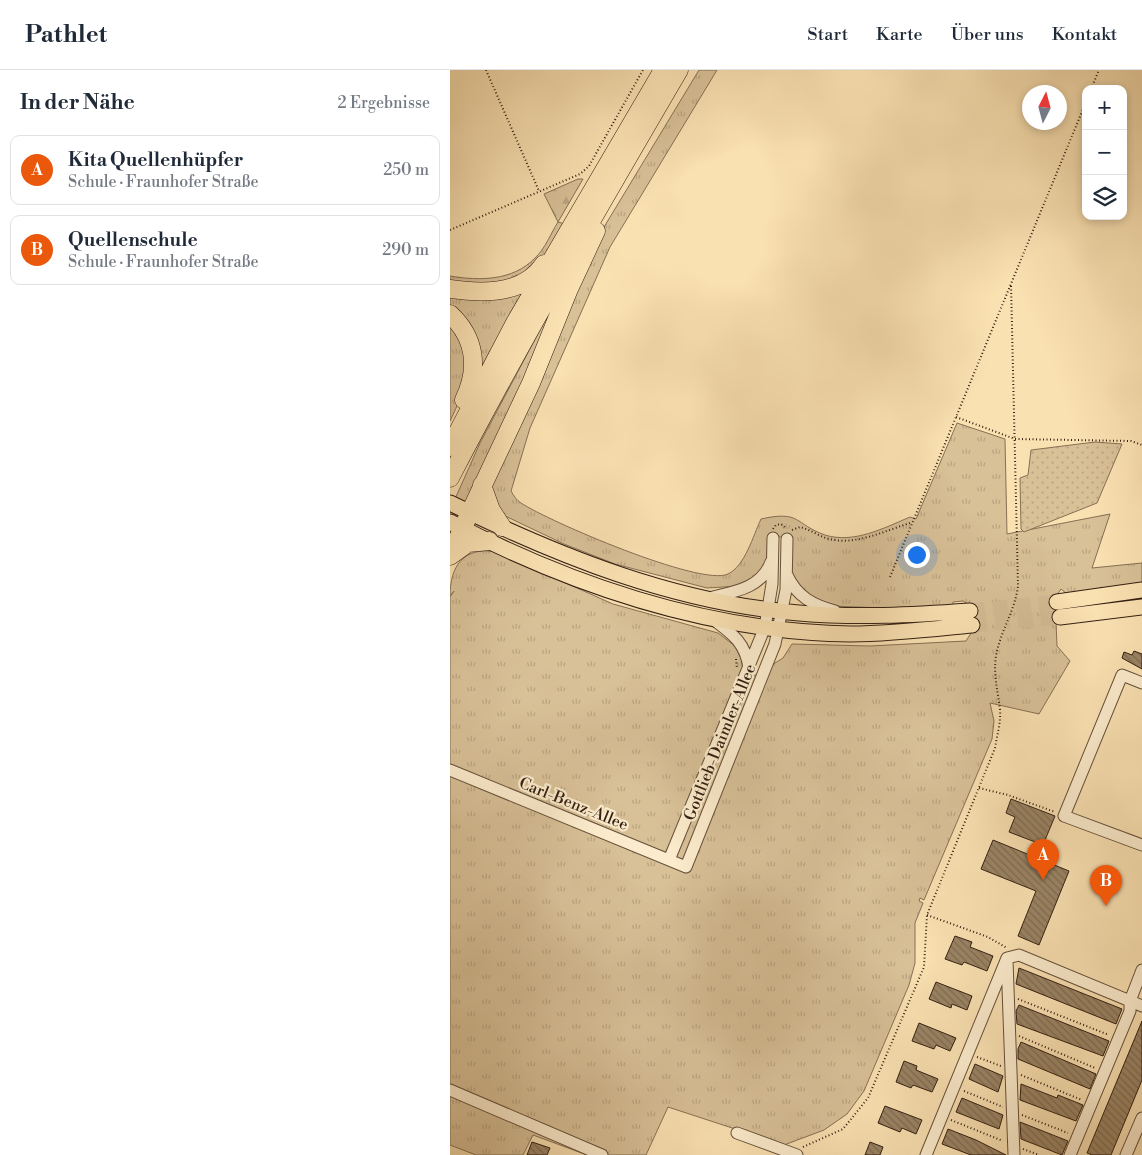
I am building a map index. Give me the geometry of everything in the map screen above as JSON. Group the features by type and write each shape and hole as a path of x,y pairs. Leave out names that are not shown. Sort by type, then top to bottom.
{"highway":[{"path":"450,447 516,321 663,70"},
{"path":"450,478 506,369 678,70"},
{"path":"450,555 460,521 482,485 531,383 569,289 600,222 605,194"},
{"path":"450,289 488,293 522,283 542,268 562,237 570,230"},
{"path":"450,314 468,338 474,364 471,385 450,430"},
{"path":"482,485 491,510 502,527"},
{"path":"450,555 468,544 489,541"}],"main road":[{"path":"450,503 460,521 489,541 598,588 661,607 713,619 772,628 852,634 971,618 914,615 852,616 776,611 704,598 663,589 601,570 502,527 460,521"},
{"path":"1142,590 1058,610 1142,607"}],"street":[{"path":"773,538 776,611"},
{"path":"772,628 787,575 787,538"},
{"path":"704,598 752,586 768,569 773,556"},
{"path":"787,575 795,590 805,599 819,606 852,616"},
{"name":"Gottlieb-Daimler-Allee","path":"713,619 738,639 747,654 749,669"},
{"name":"Gottlieb-Daimler-Allee","path":"669,860 749,669 772,628"},
{"name":"Gottlieb-Daimler-Allee","path":"686,867 771,655 772,628"},
{"path":"1142,683 1122,675 1064,816 1142,846"},
{"name":"Carl-Benz-Allee","path":"450,770 686,867"},
{"path":"1007,958 1019,955 1142,1006"},
{"path":"1007,958 1010,995 1013,1150"},
{"path":"926,1155 1007,958"},
{"path":"1070,1155 1087,1099 1114,1034 1130,1011 1130,1000 1142,970"},
{"path":"450,1090 602,1155"},
{"path":"1126,1155 1142,1118"},
{"path":"737,1134 793,1154"}],"path":[{"path":"486,70 539,191"},
{"path":"450,230 580,174 589,166 643,70"},
{"path":"1093,85 1099,70"},
{"path":"890,577 910,523 956,417 1082,112"},
{"path":"793,1154 843,1129 868,1098 924,966 927,915 979,788 1000,726 1000,710 994,682 996,653 1017,596 1011,284"},
{"path":"956,417 1015,439 1130,441 1142,444"},
{"path":"787,538 791,531 800,527 824,538 844,541 855,540 910,523"},
{"path":"773,538 774,527 781,524 786,528 787,538"},
{"path":"734,676 736,659 732,645 738,639"},
{"path":"979,788 1008,795 1064,816"},
{"path":"927,915 988,937 1019,955"},
{"path":"1010,995 1114,1034"},
{"path":"1011,1033 1098,1069"},
{"path":"968,1053 1087,1099"},
{"path":"942,1116 1013,1150 1040,1155"}],"green space":[{"path":"699,70 717,70 610,247 530,428 511,491 516,499 561,524 658,562 688,571 712,575 728,574 744,558 761,519 791,517 825,535 847,538 890,526 910,517 916,519 957,423 1005,439 1007,534 1110,514 1092,568 1142,563 1142,584 1068,595 1061,589 1055,598 1057,646 1070,661 1039,714 990,703 994,721 992,739 924,900 920,898 919,901 923,903 915,923 915,963 909,985 864,1091 847,1114 824,1130 784,1145 668,1107 646,1155 587,1155 533,1135 523,1155 476,1155 450,1145 450,597 454,591 450,596 453,576 456,567 461,561 467,555 475,552 496,552 613,604 718,633 735,646 741,659 743,667 733,689 783,658 792,644 870,646 966,641 973,630 972,607 963,601 953,602 953,608 913,609 830,606 812,601 793,578 790,568 790,537 768,537 767,558 762,572 740,586 707,588 615,564 564,544 501,514 490,487 601,232"},
{"path":"578,179 583,179 558,222 544,194"},
{"path":"558,222 565,224 543,260 510,284 450,285 450,276 472,279 495,278 526,266 542,250"},
{"path":"565,283 568,284 468,505 455,499 480,443"},
{"path":"525,288 478,373 450,310 450,296"},
{"path":"450,324 465,348 468,366 465,385 450,421"},
{"path":"1095,442 1122,444 1097,503 1024,532 1021,529 1020,478 1028,475 1031,450"}],"building":[{"path":"1134,651 1142,654 1142,669 1122,658 1124,652 1132,655"},
{"path":"1011,799 1055,816 1043,845 1009,832 1015,817 1006,813"},
{"path":"993,840 1069,871 1039,945 1018,936 1036,891 981,869"},
{"path":"955,936 972,942 970,947 993,956 987,971 964,962 962,965 945,959"},
{"path":"1019,968 1122,1009 1116,1024 1016,984"},
{"path":"936,982 972,996 967,1010 952,1004 951,1008 929,999"},
{"path":"1019,1005 1109,1041 1103,1056 1017,1024 1016,1011"},
{"path":"1142,1021 1142,1080 1111,1155 1092,1155 1087,1153"},
{"path":"919,1023 956,1038 950,1051 936,1045 934,1049 912,1041"},
{"path":"1021,1042 1096,1074 1090,1089 1018,1059 1018,1049"},
{"path":"904,1061 917,1066 916,1070 938,1079 932,1092 913,1085 911,1088 896,1082"},
{"path":"975,1064 1003,1076 998,1092 969,1079"},
{"path":"1021,1084 1057,1098 1058,1095 1083,1105 1076,1121 1020,1100"},
{"path":"962,1098 1003,1115 999,1129 956,1112"},
{"path":"885,1106 922,1120 916,1134 902,1128 900,1132 878,1123"},
{"path":"1020,1122 1068,1141 1062,1155 1021,1139"},
{"path":"948,1129 1006,1155 971,1155 942,1144"},
{"path":"532,1142 550,1148 547,1155 527,1155"},
{"path":"870,1142 883,1147 880,1155 865,1155"}],"tunnel":[{"path":"970,611 1057,602"},
{"path":"972,625 1060,617"}],"place":[{"name":"Kita Quellenhüpfer","path":"1043,880"},
{"name":"Quellenschule","path":"1106,906"}]}
